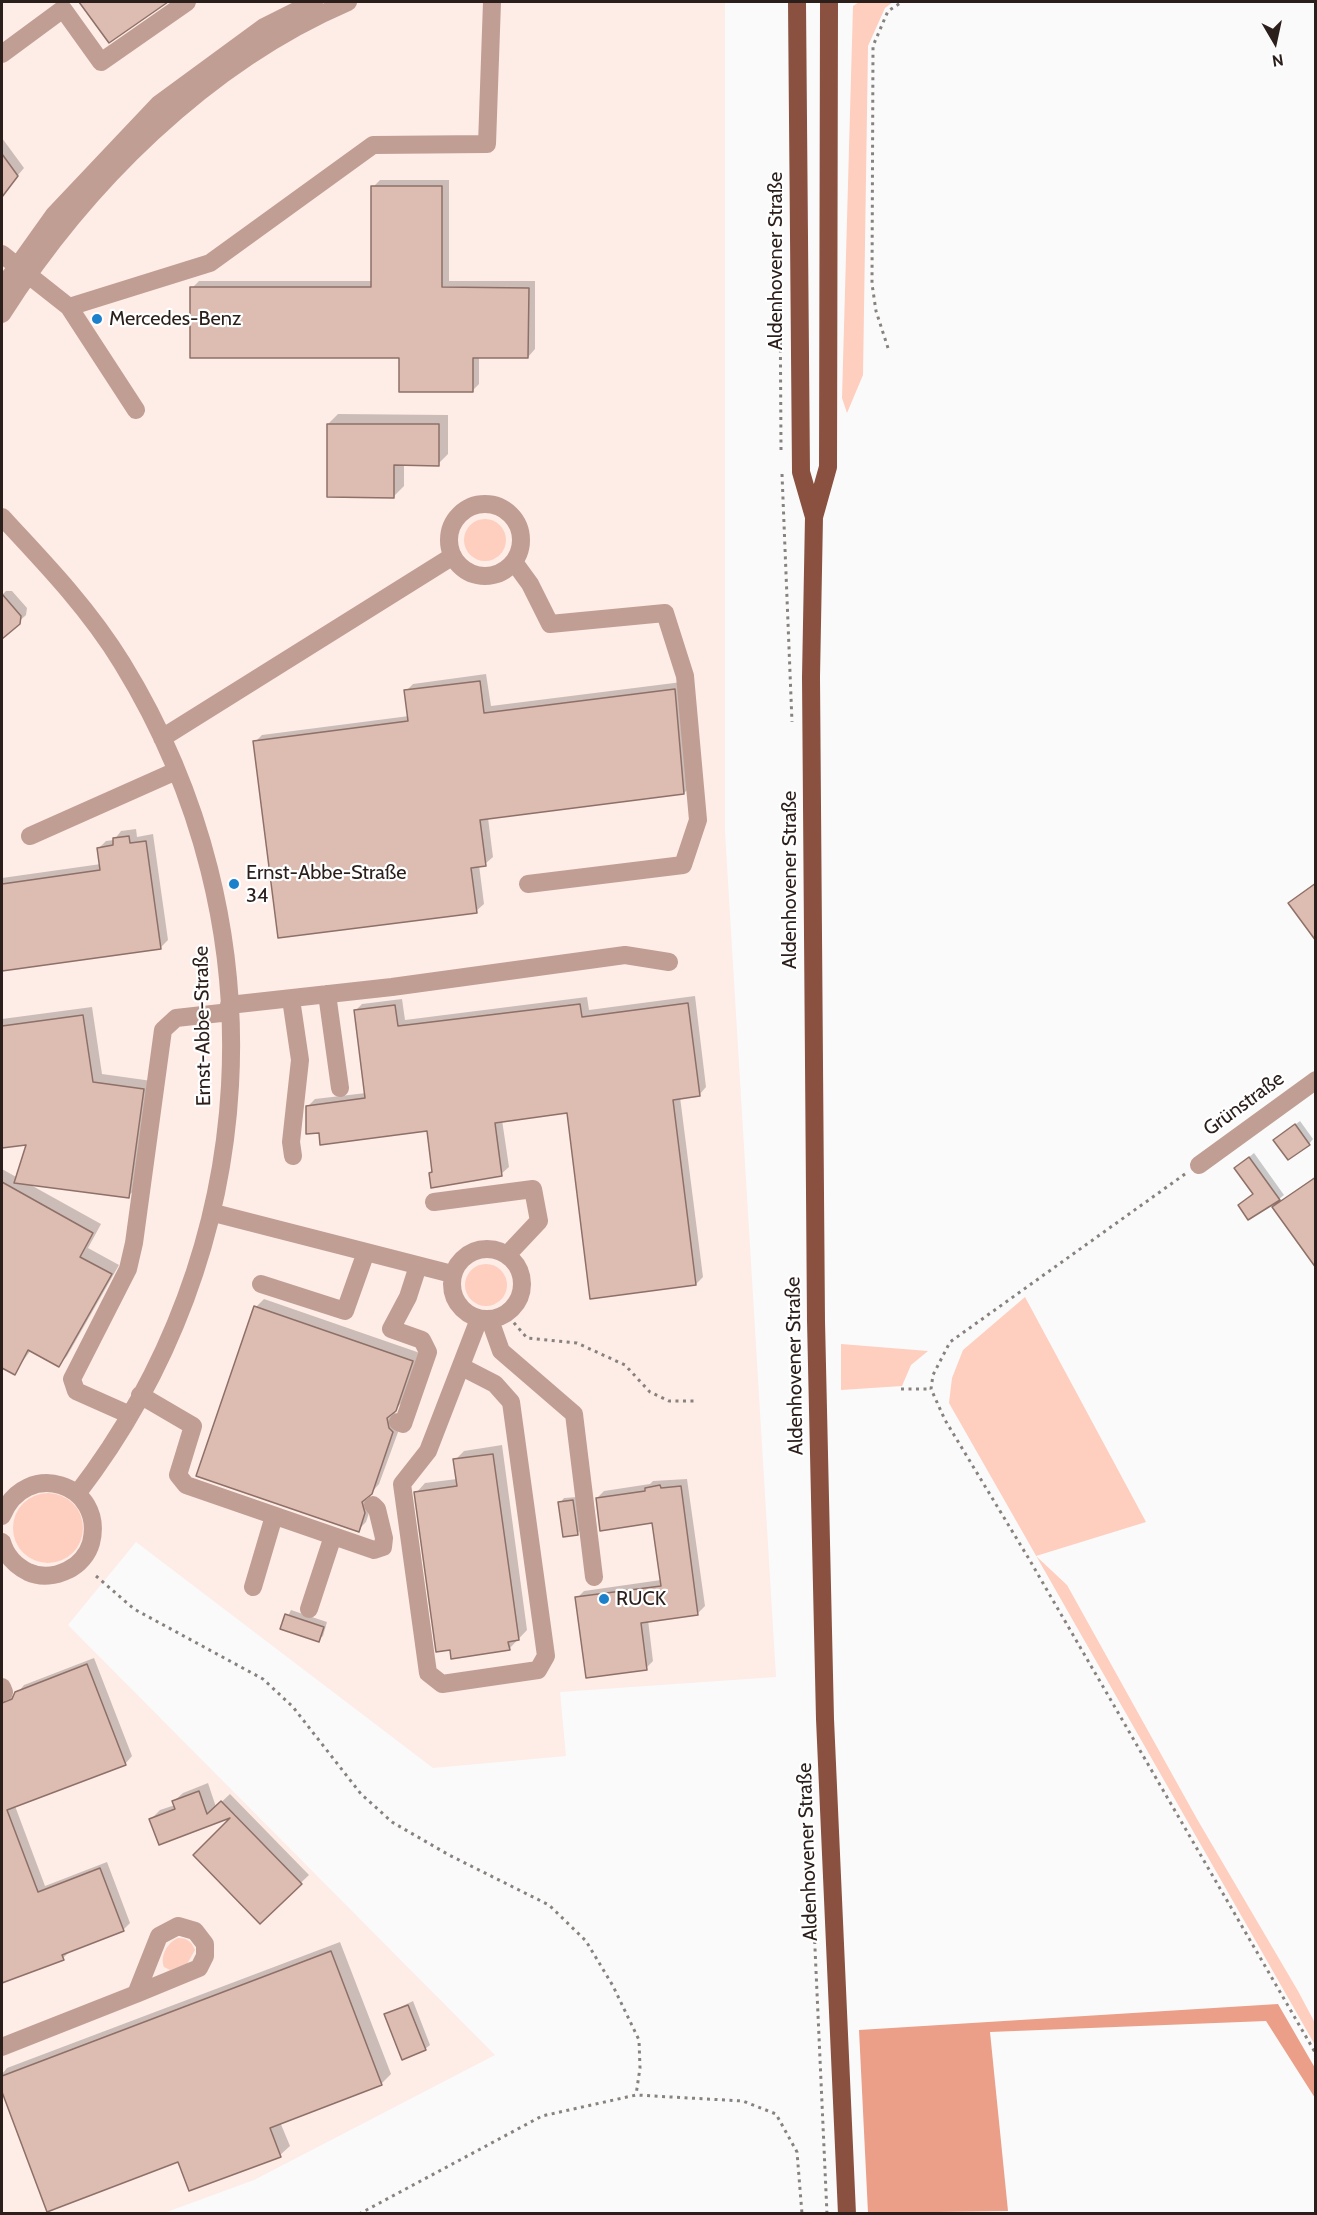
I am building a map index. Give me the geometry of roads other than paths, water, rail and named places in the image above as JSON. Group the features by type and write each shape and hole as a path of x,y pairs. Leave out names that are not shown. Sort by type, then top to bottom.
{"main road":[{"name":"Aldenhovener Straße","path":"797,2 801,472 814,517"},
{"name":"Aldenhovener Straße","path":"829,2 828,467 814,517 811,677 816,1321 825,1719 847,2214"},
{"path":"829,22 843,2"}],"street":[{"path":"2,54 63,9 100,62 187,2"},
{"path":"2,314 21,270 54,215 159,104 264,27 314,2"},
{"path":"2,288 167,117 272,39 348,2"},
{"path":"69,307 210,263 373,145 487,144 492,2"},
{"path":"2,254 69,307 135,410"},
{"path":"495,505 505,510 519,529 521,540 514,562 505,570 482,576 470,573 453,556 450,533 454,522 471,507 495,505"},
{"name":"Ernst-Abbe-Straße","path":"2,518 53,571 88,615 122,663 162,738 205,854 226,948 231,1081 225,1144 213,1213 180,1315 130,1415 102,1460 77,1494"},
{"path":"162,738 453,556"},
{"path":"514,562 530,584 550,624 665,614 685,676 699,820 683,866 528,884"},
{"path":"30,836 176,771"},
{"path":"130,1415 76,1391 72,1379 128,1269 134,1243 164,1030 176,1018 291,999 625,955 669,962"},
{"path":"327,994 340,1088"},
{"path":"291,999 300,1060 291,1142 293,1156"},
{"name":"Grünstraße","path":"1199,1165 1316,1080"},
{"path":"434,1202 533,1189 538,1221 507,1255"},
{"path":"213,1213 452,1274"},
{"path":"486,1248 507,1255 521,1273 522,1284 515,1306 492,1317 468,1315 453,1297 452,1274 457,1264 475,1250 486,1248"},
{"path":"261,1284 345,1311 366,1252"},
{"path":"398,1422 403,1424 428,1352 423,1340 391,1329 408,1297 418,1266"},
{"path":"462,1367 495,1384 512,1402 546,1656 538,1671 442,1684 428,1673 402,1484 428,1451 462,1367 492,1317"},
{"path":"492,1317 501,1351 574,1414 594,1577"},
{"path":"140,1395 193,1426 178,1475 186,1485 374,1550 383,1546 384,1538 377,1509 373,1505"},
{"path":"2,1516 15,1494 26,1487 52,1483 77,1494 89,1511 93,1532 90,1546 83,1558 59,1574 45,1576 31,1573 5,1561 2,1542"},
{"path":"253,1587 274,1516"},
{"path":"309,1609 333,1536"},
{"path":"2,2047 136,1994"}],"place":[{"name":"Mercedes-Benz","path":"97,319"},
{"name":"Ernst-Abbe-Straße 34","path":"234,884"},
{"name":"RUCK","path":"604,1599"}]}
